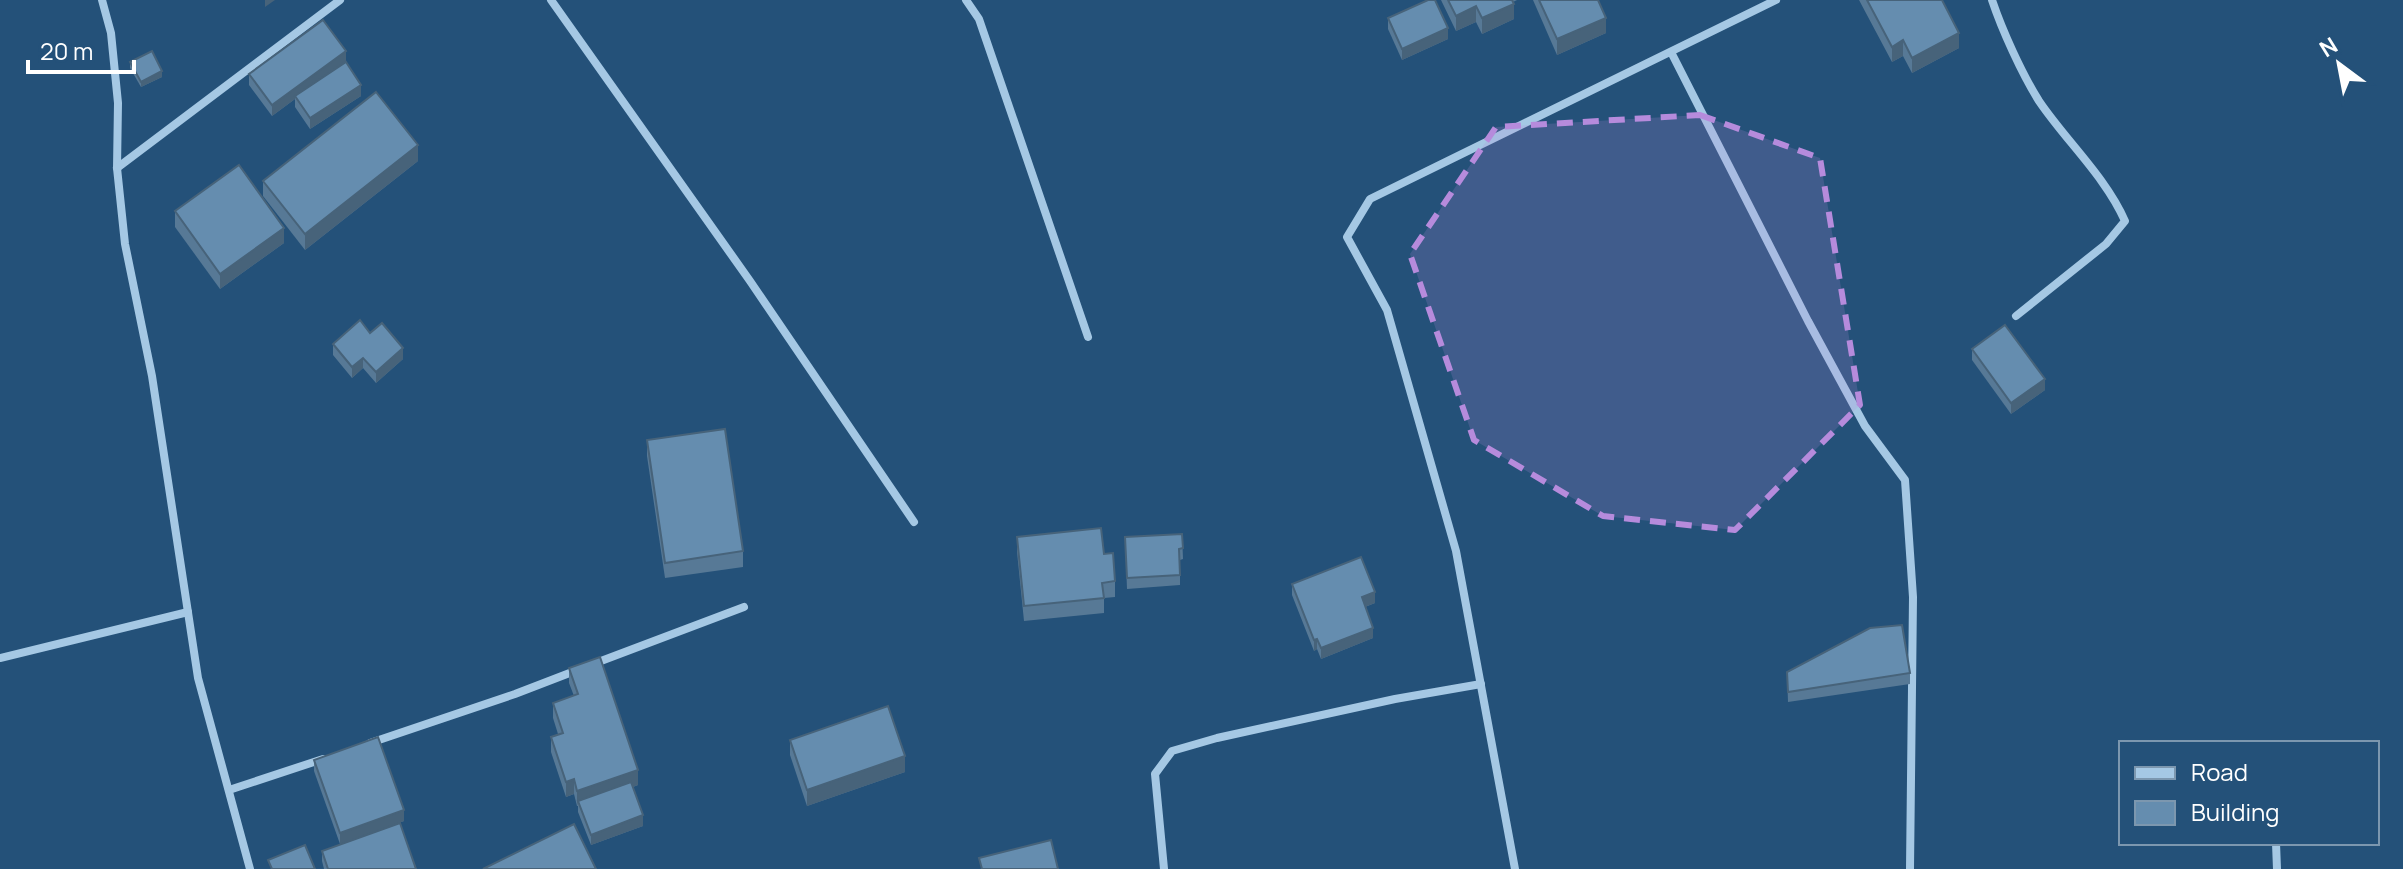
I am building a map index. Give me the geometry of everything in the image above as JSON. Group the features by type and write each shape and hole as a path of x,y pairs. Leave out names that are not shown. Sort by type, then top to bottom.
{"street":[{"path":"102,0 111,33 118,103 117,168 125,244 152,376 198,678 250,869"},
{"path":"117,168 340,0"},
{"path":"551,0 750,281 914,522"},
{"path":"966,0 979,19 1088,337"},
{"path":"1515,869 1456,551 1387,310 1347,237 1370,199 1776,0"},
{"path":"1992,0 2038,98 2116,200 2125,221 2106,244 2016,316"},
{"path":"1671,52 1865,426 1905,480 1913,597 1910,869"},
{"path":"365,745 515,694 744,607"},
{"path":"0,658 188,612"},
{"path":"1164,869 1155,774 1172,751 1217,738 1395,699 1481,684"},
{"path":"229,790 335,755"},
{"path":"2276,845 2277,869"}],"highlighted area":[{"path":"1700,115 1820,158 1860,405 1735,530 1603,516 1474,440 1410,254 1496,127"}],"building":[{"path":"1428,0 1435,0 1448,28 1402,49 1388,18"},
{"path":"1448,0 1512,0 1514,4 1482,18 1476,6 1456,16"},
{"path":"1539,0 1598,0 1606,18 1557,39"},
{"path":"1867,0 1942,0 1959,33 1912,58 1903,40 1892,47"},
{"path":"323,20 346,51 272,105 249,74"},
{"path":"152,51 162,71 141,82 130,62"},
{"path":"346,62 361,85 310,118 295,96"},
{"path":"376,92 418,145 305,234 263,181"},
{"path":"239,165 284,228 220,274 175,211"},
{"path":"360,320 370,333 382,323 403,348 376,372 363,358 352,367 333,344"},
{"path":"2005,325 2045,379 2011,403 1972,349"},
{"path":"725,429 743,551 665,563 647,440"},
{"path":"1101,528 1104,554 1113,553 1115,581 1102,583 1104,598 1024,606 1017,537"},
{"path":"1182,534 1180,575 1127,578 1125,537"},
{"path":"1361,557 1375,592 1362,597 1373,628 1321,648 1317,639 1314,640 1292,584"},
{"path":"1902,625 1910,673 1788,692 1787,672 1870,628"},
{"path":"600,657 638,770 577,791 574,779 566,782 551,737 563,733 553,703 578,694 569,668"},
{"path":"888,706 905,756 807,790 790,740"},
{"path":"378,737 404,810 340,833 314,760"},
{"path":"631,782 643,815 591,835 578,801"},
{"path":"400,823 416,869 328,869 322,851"},
{"path":"574,824 596,869 483,869"},
{"path":"1051,840 1058,869 982,869 979,858"},
{"path":"305,845 315,869 272,869 268,860"}]}
